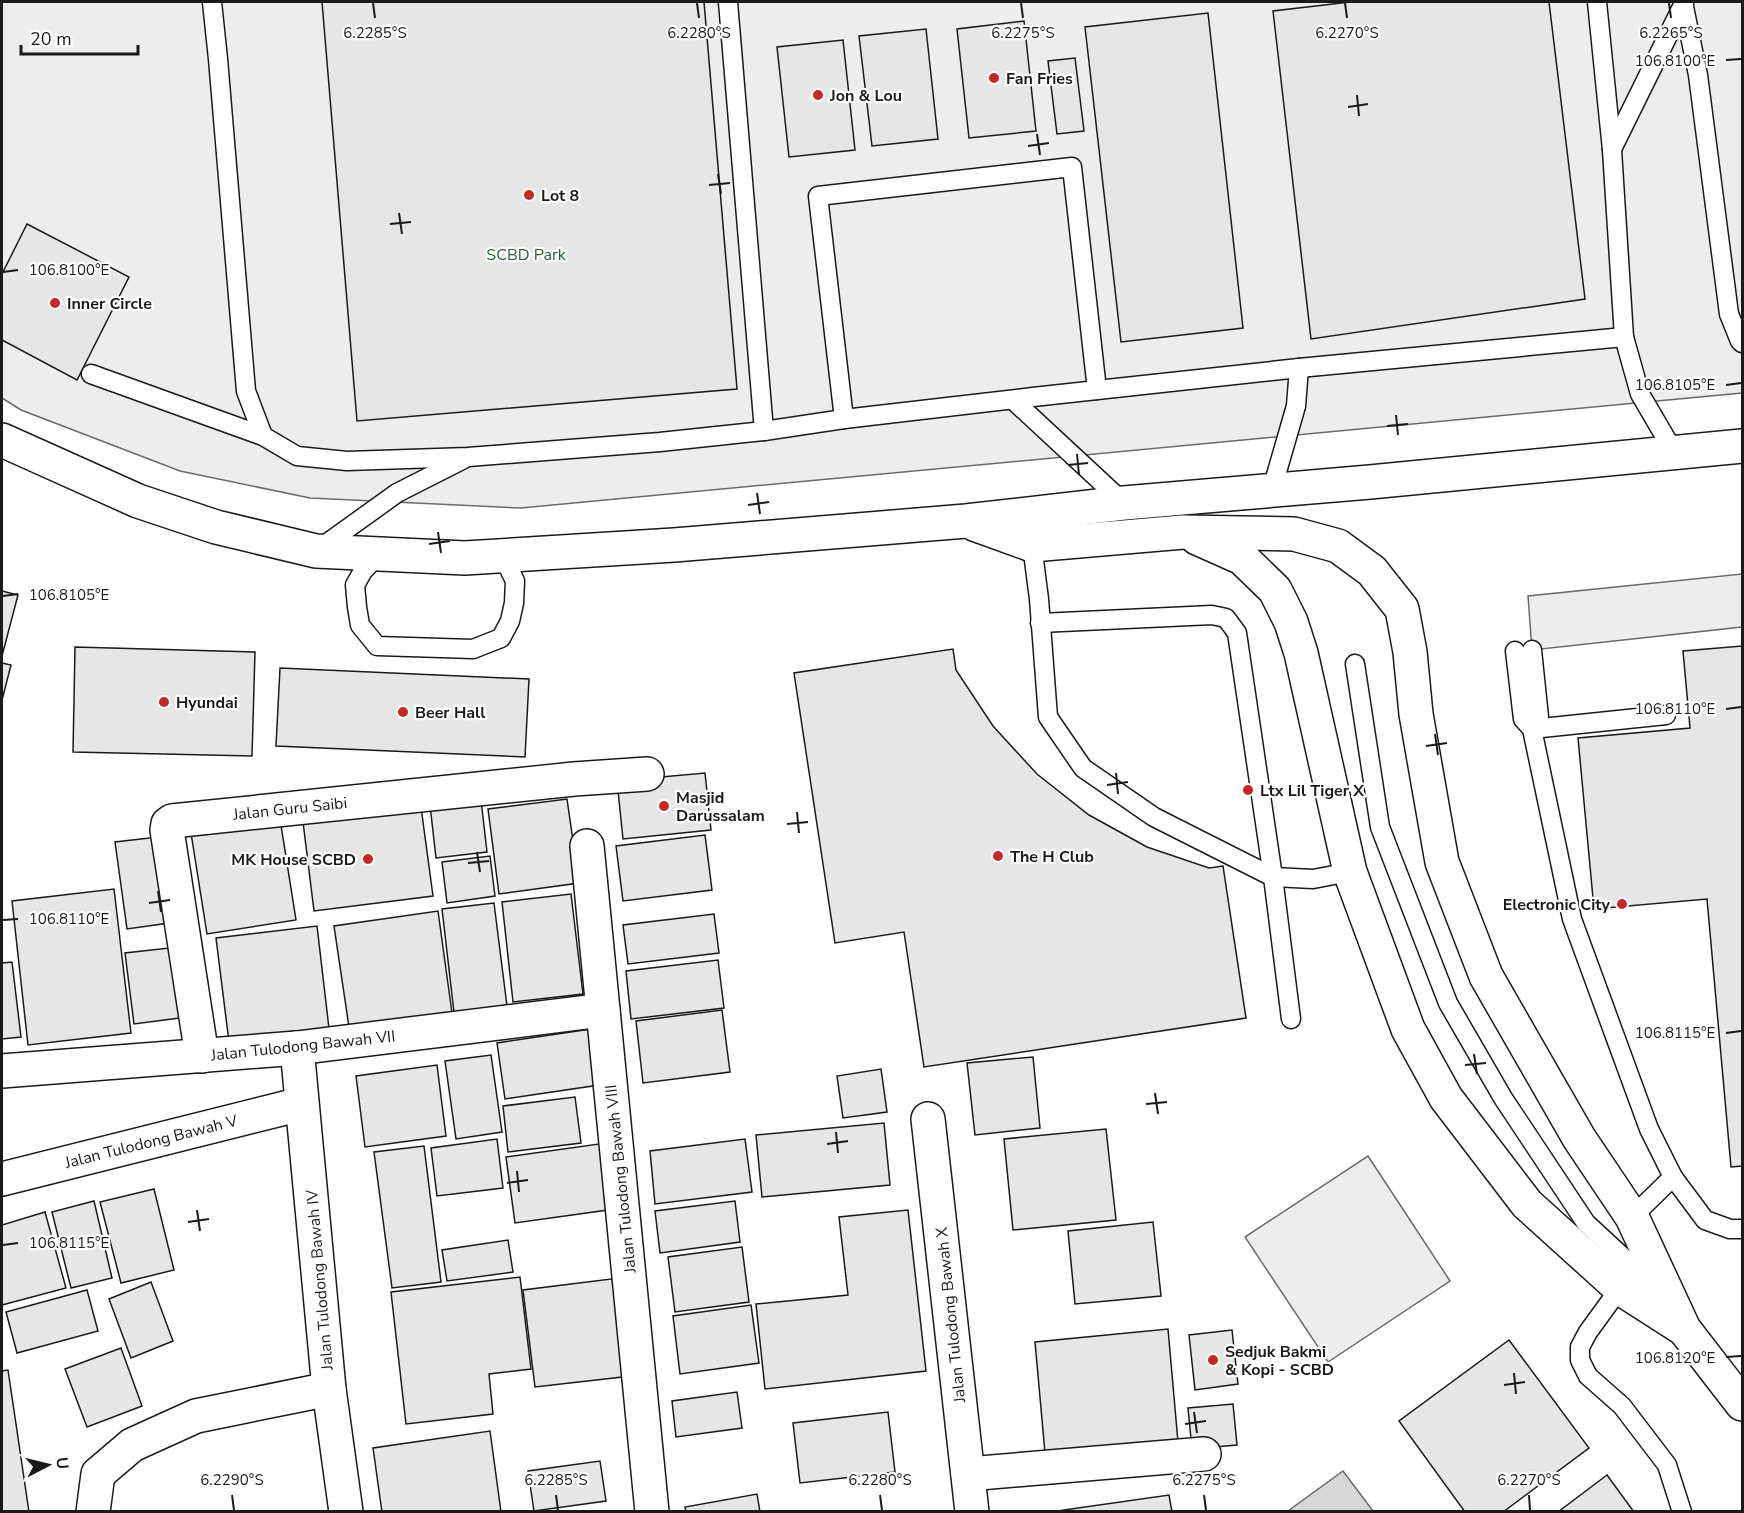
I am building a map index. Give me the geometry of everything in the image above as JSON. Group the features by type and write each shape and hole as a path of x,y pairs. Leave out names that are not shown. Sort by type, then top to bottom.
{"main road":[{"path":"2,440 138,501 216,527 316,551 465,558 674,545 966,521 1124,503 1743,446"},
{"path":"966,521 1032,545 1183,532 1294,534 1338,546 1372,571 1402,609 1410,652 1416,714 1442,862 1486,976 1579,1138 1632,1217 1684,1329"},
{"path":"1183,532 1242,558 1275,590 1291,622 1301,653 1350,872 1408,1029 1446,1098 1527,1204 1622,1274 1684,1329 1743,1404"},
{"name":"Jalan Guru Saibi","path":"202,1056 167,830 168,824 172,821 574,779 647,774"},
{"name":"Jalan Tulodong Bawah VIII","path":"587,846 652,1512"},
{"name":"Jalan Tulodong Bawah VII","path":"2,1071 297,1048 603,1010"},
{"name":"Jalan Tulodong Bawah IV","path":"297,1048 330,1389 346,1512"},
{"name":"Jalan Tulodong Bawah V","path":"2,1179 301,1104"},
{"name":"Jalan Tulodong Bawah X","path":"928,1119 972,1512"},
{"path":"93,1512 98,1474 132,1445 196,1416 330,1389"},
{"path":"968,1474 1204,1454"}],"lane":[{"path":"212,2 246,391 263,436"},
{"path":"728,2 764,431"},
{"path":"1597,2 1612,150 1623,337 1640,394 1674,452"},
{"path":"1612,150 1683,2"},
{"path":"1683,2 1698,75 1729,314 1740,341 1743,343"},
{"path":"844,419 818,196 1018,173 1072,167 1097,390"},
{"path":"92,374 263,436 297,456 346,461 468,457 660,442 1097,390 1623,337"},
{"path":"1272,489 1296,406 1299,368"},
{"path":"1013,400 1124,503"},
{"path":"316,551 397,493 468,457"},
{"path":"1032,545 1048,717 1083,768 1154,818 1273,878 1313,879 1350,872"},
{"path":"379,554 363,571 355,585 360,625 377,646 473,649 501,638 510,621 515,581 503,556"},
{"path":"1040,623 1212,615 1226,618 1237,633 1273,878 1290,1018"},
{"path":"1523,650 1539,717 1532,729 1572,918 1649,1129 1673,1177 1705,1220 1730,1229 1743,1229"},
{"path":"1355,664 1380,827 1448,1003 1503,1098 1622,1274"},
{"path":"1532,729 1666,715"},
{"path":"1673,1177 1632,1217 1622,1274 1580,1347 1580,1360 1588,1376 1622,1406 1667,1465 1682,1512"}],"shaded area":[{"name":"SCBD Park","path":"2,2 1742,2 1742,393 521,508 310,498 180,471 21,410 2,398"},
{"path":"1742,574 1742,627 1532,650 1528,596"},
{"path":"1368,1156 1450,1281 1328,1362 1245,1237"},
{"path":"1343,1471 1373,1511 1288,1511"}],"building":[{"name":"Lot 8","path":"322,2 704,2 737,389 357,421"},
{"path":"1350,2 1549,2 1585,299 1311,339 1273,11"},
{"path":"1208,13 1243,328 1121,342 1085,27"},
{"path":"1024,21 1036,131 969,138 957,29"},
{"path":"926,29 938,139 872,146 859,36"},
{"path":"843,40 855,150 789,157 777,47"},
{"path":"1075,58 1084,131 1057,134 1048,61"},
{"path":"27,224 129,277 77,380 2,340 2,274"},
{"path":"2,591 18,595 2,656"},
{"name":"Electronic City","path":"1742,646 1742,1166 1731,1167 1707,899 1594,909 1578,738 1690,728 1683,651"},
{"name":"Hyundai","path":"75,647 255,652 252,756 73,752"},
{"name":"The H Club","path":"953,649 956,670 993,726 1037,774 1089,815 1147,847 1209,868 1223,866 1246,1018 924,1067 904,932 835,943 794,673"},
{"path":"2,663 11,665 2,700"},
{"name":"Beer Hall","path":"280,668 529,679 525,757 276,746"},
{"name":"Masjid Darussalam","path":"705,773 711,830 623,839 617,781"},
{"path":"567,799 579,883 499,894 488,809"},
{"path":"481,800 487,852 436,858 430,805"},
{"name":"MK House SCBD","path":"421,807 433,896 314,911 303,822"},
{"path":"280,819 296,920 207,934 191,833"},
{"path":"705,835 712,890 623,901 616,846"},
{"path":"158,837 169,923 127,929 115,842"},
{"path":"490,856 495,896 447,903 442,862"},
{"path":"114,889 131,1033 28,1045 12,901"},
{"path":"571,894 583,994 513,1002 502,902"},
{"path":"494,903 508,1014 455,1021 442,909"},
{"path":"438,911 452,1013 349,1027 334,926"},
{"path":"714,914 719,953 628,964 623,925"},
{"path":"317,926 330,1037 230,1050 216,938"},
{"path":"178,947 187,1017 134,1024 125,953"},
{"path":"718,960 724,1008 631,1019 626,971"},
{"path":"12,962 21,1037 2,1039 2,963"},
{"path":"722,1010 730,1072 643,1083 636,1021"},
{"path":"591,1029 599,1085 505,1099 497,1043"},
{"path":"491,1055 502,1132 456,1139 445,1061"},
{"path":"1033,1057 1040,1128 975,1135 967,1063"},
{"path":"437,1065 446,1136 365,1147 356,1076"},
{"path":"881,1069 887,1112 843,1118 837,1076"},
{"path":"575,1097 581,1143 508,1152 503,1106"},
{"path":"884,1123 890,1185 762,1197 756,1135"},
{"path":"1106,1129 1116,1220 1013,1230 1004,1139"},
{"path":"497,1139 503,1188 437,1196 431,1148"},
{"path":"745,1139 752,1192 655,1204 650,1151"},
{"path":"613,1142 622,1208 515,1223 506,1157"},
{"path":"424,1146 441,1282 392,1288 374,1152"},
{"path":"154,1189 174,1270 121,1283 100,1202"},
{"path":"94,1201 112,1278 71,1288 52,1212"},
{"path":"735,1201 740,1242 660,1253 655,1211"},
{"path":"908,1210 926,1371 765,1389 756,1304 848,1295 839,1217"},
{"path":"45,1212 66,1288 2,1305 2,1225"},
{"path":"1153,1222 1161,1296 1075,1304 1068,1231"},
{"path":"508,1240 513,1272 447,1281 442,1250"},
{"path":"742,1247 749,1302 675,1312 668,1257"},
{"path":"520,1277 531,1369 489,1374 493,1414 406,1424 391,1292"},
{"path":"619,1278 631,1376 535,1387 523,1290"},
{"path":"151,1282 173,1341 131,1358 109,1299"},
{"path":"87,1290 98,1331 17,1353 6,1312"},
{"path":"751,1305 759,1363 680,1374 673,1316"},
{"path":"1168,1329 1178,1442 1045,1453 1035,1342"},
{"name":"Sedjuk Bakmi & Kopi - SCBD","path":"1232,1330 1238,1384 1195,1390 1189,1335"},
{"path":"1509,1340 1589,1448 1503,1512 1465,1512 1399,1421"},
{"path":"121,1348 142,1406 87,1427 65,1369"},
{"path":"8,1370 29,1512 2,1512 2,1371"},
{"path":"737,1392 742,1428 676,1437 672,1401"},
{"path":"1233,1404 1237,1445 1192,1449 1188,1408"},
{"path":"888,1412 895,1472 800,1483 793,1423"},
{"path":"490,1431 501,1512 382,1512 373,1448"},
{"path":"600,1461 606,1501 534,1511 528,1471"},
{"path":"1607,1475 1634,1512 1558,1512"},
{"path":"757,1494 760,1512 686,1512 685,1507"},
{"path":"1169,1495 1172,1512 1050,1512"}],"place":[{"name":"Fan Fries","path":"994,78"},
{"name":"Jon & Lou","path":"818,95"},
{"name":"Lot 8","path":"529,195"},
{"name":"Inner Circle","path":"55,303"},
{"name":"Hyundai","path":"164,702"},
{"name":"Beer Hall","path":"403,712"},
{"name":"Ltx Lil Tiger X","path":"1248,790"},
{"name":"Masjid Darussalam","path":"664,806"},
{"name":"The H Club","path":"998,856"},
{"name":"MK House SCBD","path":"368,859"},
{"name":"Electronic City","path":"1622,904"},
{"name":"Sedjuk Bakmi & Kopi - SCBD","path":"1213,1360"}]}
